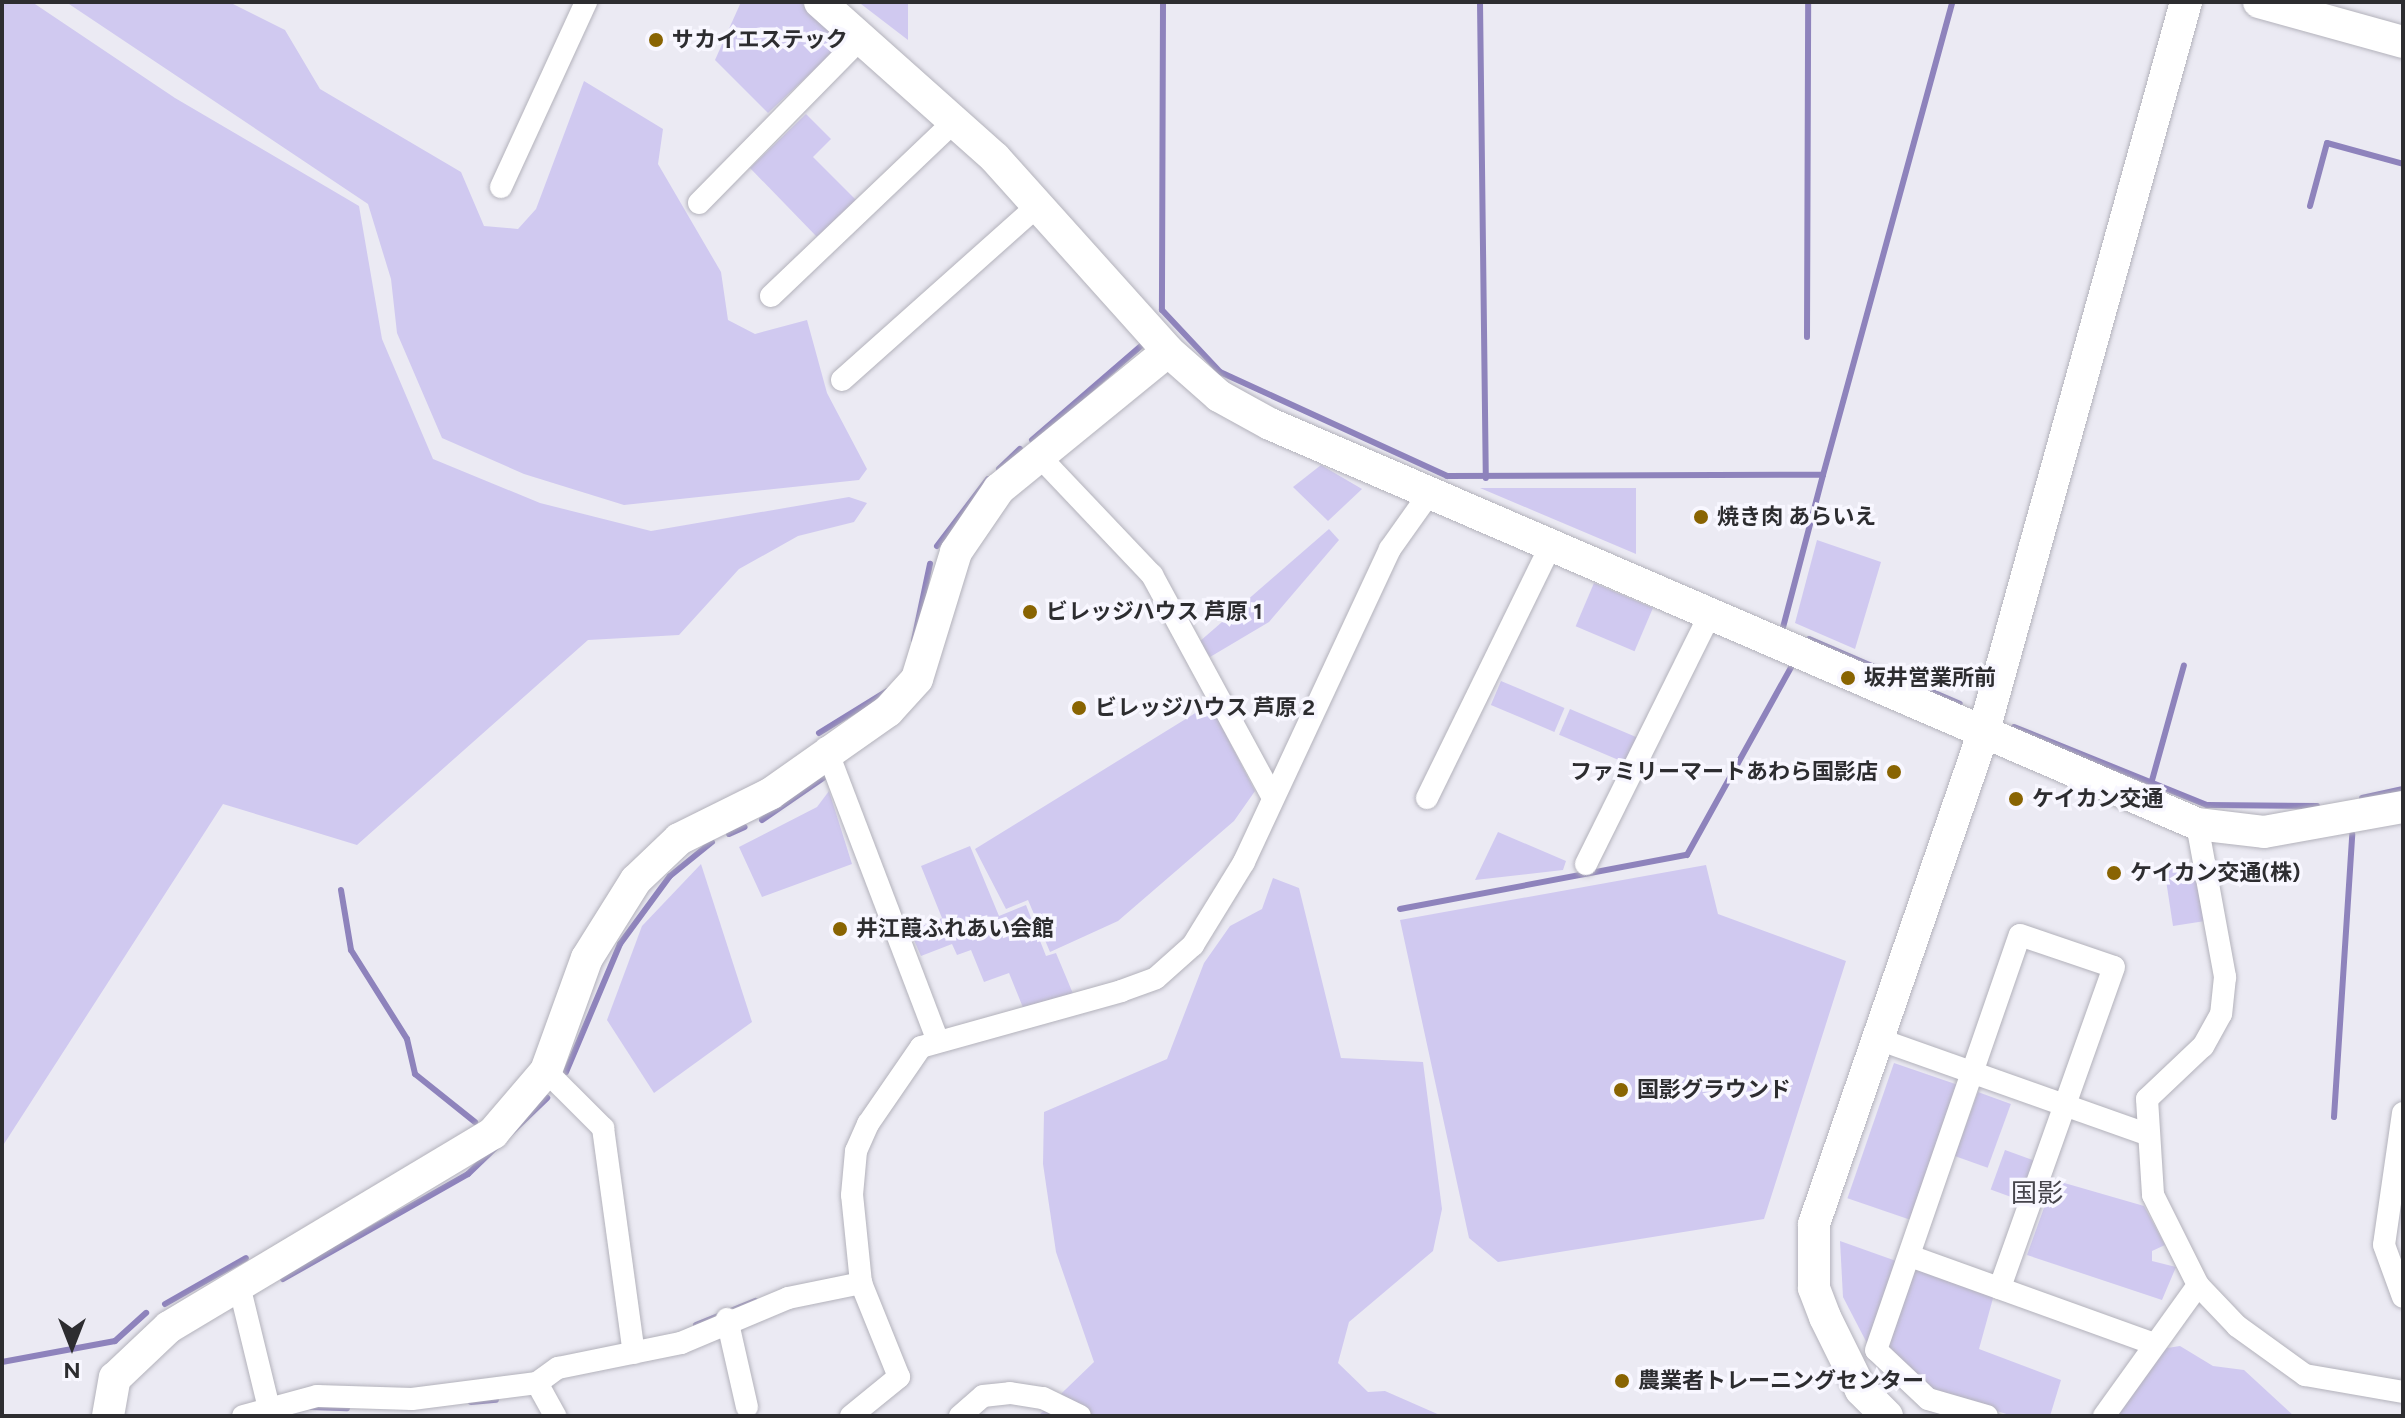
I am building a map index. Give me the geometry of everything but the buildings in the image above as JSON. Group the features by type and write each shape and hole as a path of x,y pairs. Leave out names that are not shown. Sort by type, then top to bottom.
{"street":[{"path":"501,187 586,2"},
{"path":"820,2 863,36 955,121 1168,351 1219,396 1270,424 1549,549 2197,824 2264,832 2403,807"},
{"path":"1887,1416 1837,1350 1814,1288 1812,1253 1819,1209 1881,1040 1983,734 2186,2"},
{"path":"2259,2 2403,42"},
{"path":"699,203 863,36"},
{"path":"771,296 955,121"},
{"path":"842,380 1034,209"},
{"path":"108,1416 115,1378 135,1352 239,1285 493,1133 546,1071 587,958 636,880 679,839 770,794 826,748 888,711 917,679 956,552 999,489 1168,351"},
{"path":"1040,457 1152,575 1272,796"},
{"path":"851,1416 899,1377 861,1283 856,1151 896,1079 921,1047 1156,978 1193,945 1244,862 1272,796 1390,549 1429,494"},
{"path":"1427,798 1549,549"},
{"path":"1586,864 1709,616"},
{"path":"826,748 938,1041"},
{"path":"2197,824 2225,977 2221,1014 2203,1046 2147,1099 2144,1133 2153,1195 2198,1285 2237,1326 2305,1375 2403,1392"},
{"path":"1987,1416 1928,1399 1876,1350 2020,935 2114,967 2000,1288"},
{"path":"1881,1040 2144,1133"},
{"path":"546,1071 603,1128 634,1353"},
{"path":"2401,1284 2384,1245 2403,1113"},
{"path":"1910,1256 2152,1343"},
{"path":"243,1416 268,1404 317,1396 411,1408 537,1383 558,1368 681,1343 727,1319 861,1283"},
{"path":"239,1285 268,1404"},
{"path":"2104,1416 2152,1343 2198,1285"},
{"path":"727,1319 747,1407"},
{"path":"537,1383 555,1416"},
{"path":"960,1416 983,1396 1010,1393 1043,1398 1080,1416"}],"shaded area":[{"path":"2,2 32,2 175,98 359,206 382,339 433,459 540,503 651,531 849,497 867,503 854,522 798,536 739,569 679,635 588,640 357,845 223,804 2,1147"},
{"path":"66,2 229,2 285,30 320,89 461,172 484,226 518,229 536,209 584,81 663,129 658,164 721,272 728,320 755,334 807,320 827,393 867,469 859,480 624,505 524,474 442,438 397,333 391,279 368,204"},
{"path":"741,2 800,2 848,38 768,113 715,60"},
{"path":"859,2 908,2 908,40 861,4"},
{"path":"806,114 831,139 813,157 856,200 817,237 750,168"},
{"path":"1321,465 1362,489 1328,521 1293,487"},
{"path":"1480,488 1636,488 1636,554 1603,540"},
{"path":"1329,529 1339,540 1269,622 1210,657 1199,642"},
{"path":"1817,540 1881,562 1855,649 1795,623"},
{"path":"1594,583 1653,608 1635,651 1576,626"},
{"path":"1501,681 1565,708 1554,732 1491,705"},
{"path":"1210,704 1255,791 1234,821 1118,921 1050,952 1028,900 1006,909 975,849"},
{"path":"1570,709 1637,738 1626,763 1559,735"},
{"path":"829,791 852,864 762,897 739,847 817,807"},
{"path":"1498,832 1566,861 1563,870 1475,880"},
{"path":"970,846 999,916 1026,905 1046,956 1056,953 1074,996 1026,1015 1009,973 984,982 971,950 957,955 952,944 921,956 910,931 942,918 921,866"},
{"path":"701,864 752,1022 654,1093 607,1020 642,926"},
{"name":"国影グラウンド","path":"1706,865 1718,914 1846,961 1764,1219 1498,1262 1469,1238 1400,920"},
{"path":"2192,866 2205,921 2173,926 2164,867"},
{"path":"1273,878 1299,888 1341,1058 1423,1062 1442,1209 1433,1251 1349,1322 1338,1363 1368,1392 1385,1391 1442,1416 1038,1416 1094,1362 1056,1252 1043,1164 1044,1112 1167,1059 1204,963 1230,926 1262,909"},
{"path":"1894,1063 1961,1086 1915,1221 1847,1198"},
{"path":"1978,1092 2011,1104 1988,1168 1955,1156"},
{"path":"2005,1150 2038,1162 2024,1201 1991,1189"},
{"path":"2054,1180 2144,1206 2165,1245 2152,1251 2152,1261 2176,1267 2162,1300 2027,1255"},
{"path":"1840,1241 1899,1262 1870,1349 1843,1297"},
{"path":"1914,1264 1995,1291 1979,1349 2061,1380 2050,1416 2013,1416 1934,1392 1888,1351"},
{"path":"2180,1346 2213,1366 2244,1370 2294,1416 2115,1416 2161,1349"}],"waterway":[{"path":"1163,2 1162,310 1220,372 1447,476 1823,475 1783,628"},
{"path":"1480,2 1486,478"},
{"path":"1807,337 1808,2"},
{"path":"1823,475 1952,2"},
{"path":"2310,206 2327,143 2403,164"},
{"path":"1032,440 1142,345"},
{"path":"999,469 1020,449"},
{"path":"937,546 988,479"},
{"path":"914,640 930,564"},
{"path":"1809,639 1960,704"},
{"path":"1400,909 1687,855 1793,664"},
{"path":"2151,784 2184,665"},
{"path":"819,733 887,691"},
{"path":"2014,727 2207,805 2317,806"},
{"path":"762,820 826,776"},
{"path":"2362,798 2403,789"},
{"path":"729,834 745,827"},
{"path":"2334,1117 2352,835"},
{"path":"566,1072 620,944 670,876 712,842"},
{"path":"341,890 351,950 407,1039 415,1074 475,1122"},
{"path":"283,1279 468,1174 547,1098"},
{"path":"165,1304 246,1258"},
{"path":"696,1325 755,1301"},
{"path":"2,1362 115,1341 146,1313"},
{"path":"471,1402 496,1400"},
{"path":"311,1407 347,1408"}],"place":[{"name":"サカイエステック","path":"656,40"},
{"name":"焼き肉 あらいえ","path":"1701,517"},
{"name":"ビレッジハウス 芦原 1","path":"1030,612"},
{"name":"坂井営業所前","path":"1848,678"},
{"name":"ビレッジハウス 芦原 2","path":"1079,708"},
{"name":"ファミリーマートあわら国影店","path":"1894,772"},
{"name":"ケイカン交通","path":"2016,799"},
{"name":"ケイカン交通(株)","path":"2114,873"},
{"name":"井江葭ふれあい会館","path":"840,929"},
{"name":"国影グラウンド","path":"1621,1090"},
{"name":"農業者トレーニングセンター","path":"1622,1381"}],"district":[{"name":"国影","path":"2037,1194"}]}
